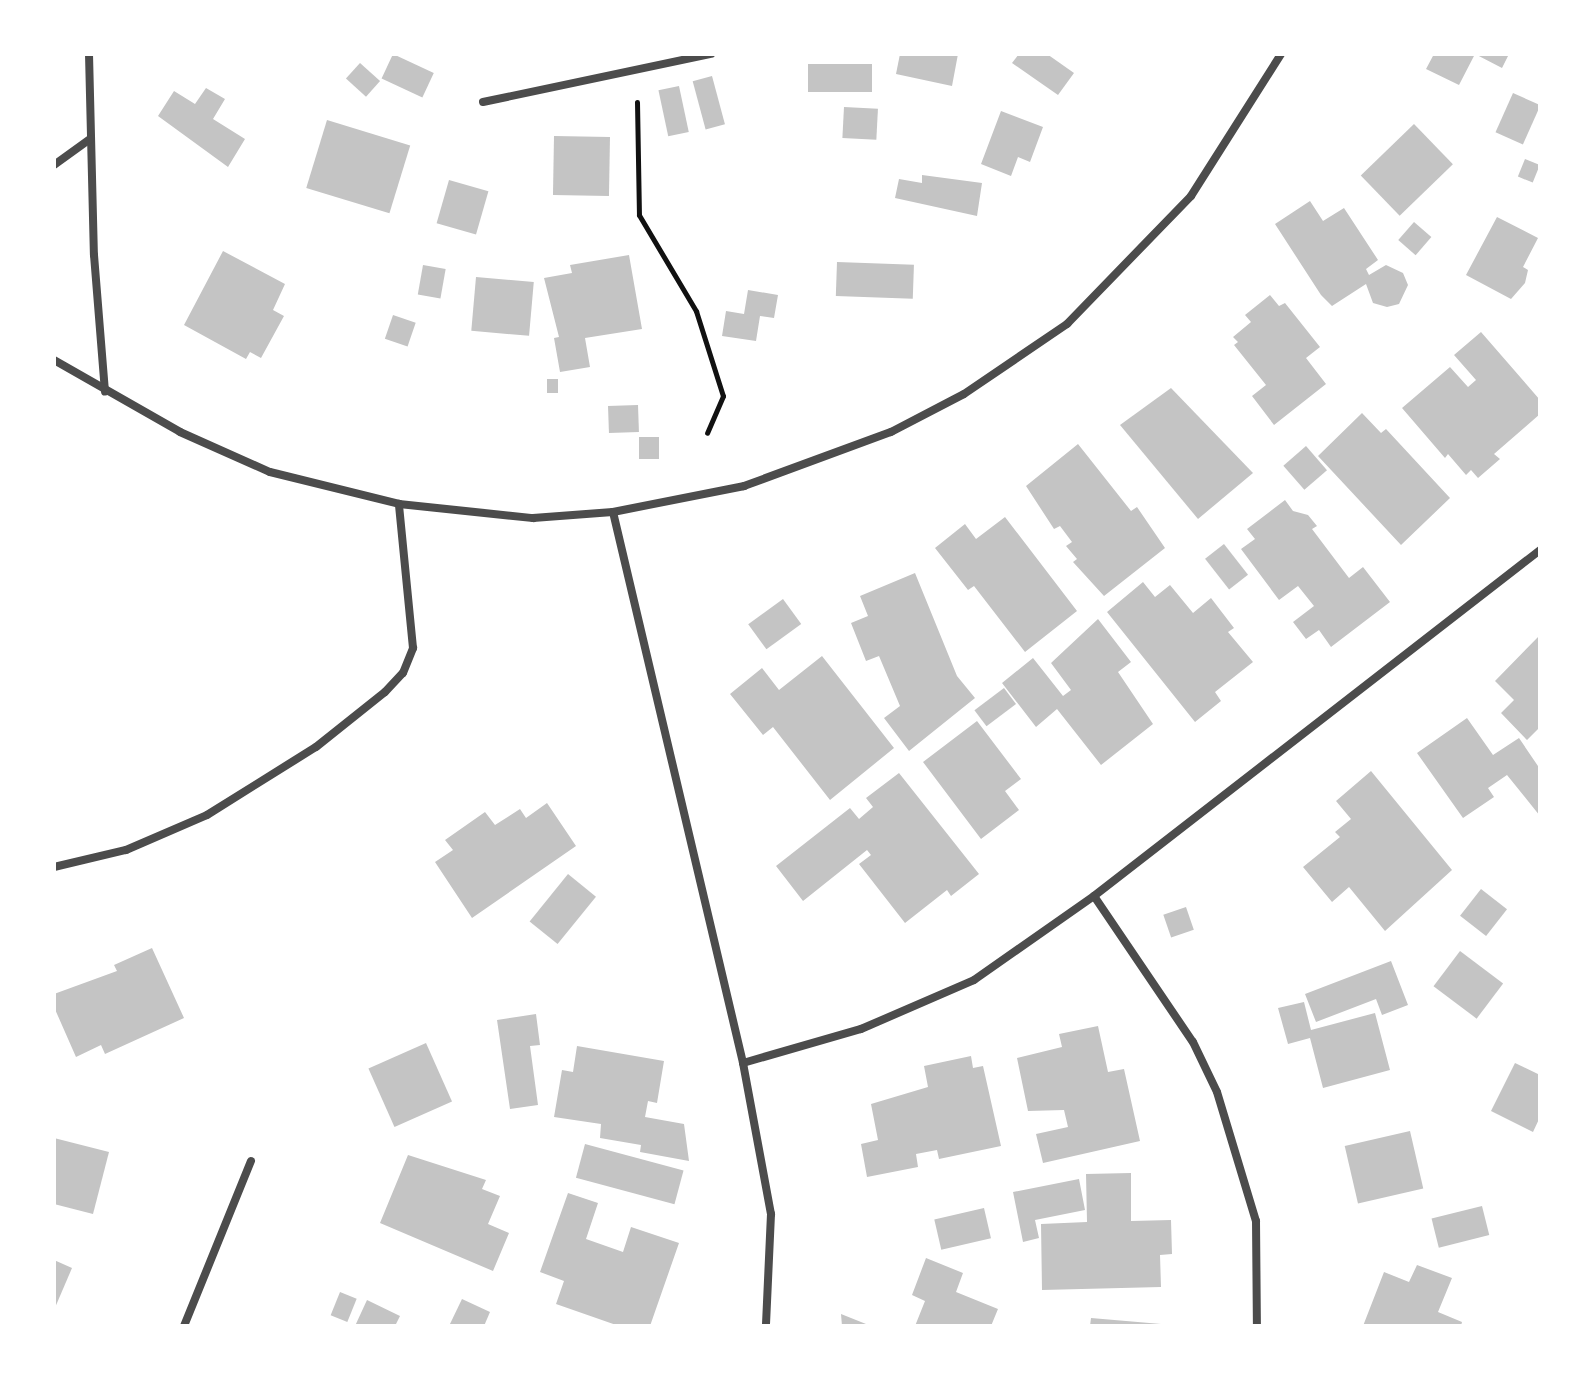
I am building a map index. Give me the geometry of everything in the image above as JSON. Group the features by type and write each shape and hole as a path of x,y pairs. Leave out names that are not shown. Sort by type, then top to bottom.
{"street":[{"path":"89,54 90,139 105,392"},
{"path":"483,102 636,74 711,54"},
{"path":"54,360 105,392 270,472 399,504 533,518 613,512 744,486 891,432 1004,369 1067,324 1161,231 1219,160 1281,54"},
{"path":"54,165 90,139"},
{"path":"54,867 126,850 207,815 316,747 385,692 403,673 413,648 399,504"},
{"path":"613,512 743,1063 771,1214 766,1326"},
{"path":"743,1063 861,1029 974,980 1094,896 1540,550"},
{"path":"1094,896 1193,1042 1217,1092 1256,1221 1257,1326"},
{"path":"184,1326 251,1161"}],"path":[{"path":"636,74 639,215 696,311 723,396 707,433"}],"building":[{"path":"393,54 434,73 422,97 382,78"},
{"path":"900,54 958,54 952,86 896,74"},
{"path":"1019,54 1047,54 1074,73 1058,95 1012,63"},
{"path":"1434,54 1475,54 1459,85 1426,69"},
{"path":"1475,54 1509,54 1502,68"},
{"path":"360,63 380,81 366,97 346,79"},
{"path":"808,64 872,64 872,92 808,92"},
{"path":"712,76 725,124 706,129 693,81"},
{"path":"679,86 689,132 668,136 658,90"},
{"path":"206,88 225,99 213,119 245,139 228,167 158,116 174,91 195,104"},
{"path":"1513,93 1540,105 1523,144 1496,132"},
{"path":"844,107 878,109 876,140 842,138"},
{"path":"1001,111 1043,127 1030,162 1018,157 1011,176 981,164"},
{"path":"327,120 410,145 389,213 306,188"},
{"path":"1414,124 1453,164 1400,216 1361,175"},
{"path":"554,136 610,137 609,196 553,195"},
{"path":"1525,159 1540,165 1533,183 1518,177"},
{"path":"922,175 982,183 977,216 895,198 899,179 922,183"},
{"path":"449,180 488,191 476,235 437,223"},
{"path":"1310,201 1323,221 1344,208 1378,260 1366,269 1369,275 1386,265 1403,273 1408,285 1399,304 1387,307 1373,303 1366,284 1332,306 1321,295 1275,224"},
{"path":"1497,217 1538,238 1523,267 1528,270 1525,283 1511,299 1466,275"},
{"path":"1414,222 1431,237 1416,255 1398,240"},
{"path":"223,251 285,284 273,310 284,316 261,358 250,352 246,359 184,325"},
{"path":"629,255 642,329 585,338 590,367 560,372 554,338 559,337 544,278 572,273 570,265"},
{"path":"837,262 914,265 913,299 836,296"},
{"path":"423,265 446,269 440,299 418,295"},
{"path":"476,277 534,282 529,336 471,331"},
{"path":"748,290 778,295 774,318 760,316 756,341 722,336 726,311 744,314"},
{"path":"1270,295 1279,306 1285,303 1320,347 1306,358 1326,384 1274,425 1252,396 1266,385 1234,345 1238,342 1233,337 1251,322 1245,315"},
{"path":"393,315 416,323 408,346 385,339"},
{"path":"1481,332 1540,400 1540,414 1494,454 1500,459 1478,478 1471,470 1466,475 1448,454 1445,458 1402,408 1450,367 1468,387 1476,380 1454,355"},
{"path":"547,379 558,379 558,393 547,393"},
{"path":"1171,388 1253,473 1198,519 1120,425"},
{"path":"638,405 639,432 609,433 608,406"},
{"path":"1362,413 1381,433 1386,429 1450,498 1401,545 1318,456"},
{"path":"639,437 659,437 659,459 639,459"},
{"path":"1078,444 1131,511 1137,507 1165,548 1104,596 1073,562 1077,559 1066,546 1072,542 1060,526 1054,529 1026,486"},
{"path":"1306,446 1327,470 1304,490 1283,466"},
{"path":"1285,500 1293,511 1308,515 1317,526 1312,529 1349,578 1363,567 1390,602 1331,647 1319,630 1306,639 1293,622 1314,606 1298,586 1279,600 1241,549 1255,539 1247,529"},
{"path":"1005,517 1077,611 1025,652 974,586 968,590 935,548 965,524 976,539"},
{"path":"1224,544 1248,575 1229,590 1205,559"},
{"path":"915,573 957,676 975,698 909,751 884,718 900,706 879,656 866,661 851,623 868,616 860,596"},
{"path":"1143,582 1155,597 1170,585 1193,613 1211,598 1234,628 1228,632 1253,662 1215,692 1221,701 1195,722 1107,612"},
{"path":"783,599 801,624 766,649 748,624"},
{"path":"1098,619 1131,662 1118,672 1153,724 1101,765 1057,709 1036,727 1002,683 1033,658 1063,696 1071,690 1051,663"},
{"path":"1540,635 1540,727 1527,740 1501,713 1514,700 1495,681"},
{"path":"822,656 894,748 830,800 773,727 763,735 730,694 762,668 779,690"},
{"path":"1004,688 1016,704 986,726 974,710"},
{"path":"1467,718 1493,755 1519,738 1540,769 1540,816 1507,775 1488,788 1494,797 1463,818 1417,753"},
{"path":"977,721 1021,779 1005,791 1019,810 981,839 923,762"},
{"path":"1371,771 1452,870 1385,931 1349,887 1332,902 1303,867 1340,837 1335,832 1351,819 1336,801"},
{"path":"899,773 979,874 951,896 947,890 905,923 859,864 871,855 867,850 803,901 776,866 850,808 859,819 873,807 866,798"},
{"path":"547,803 576,846 472,918 435,862 453,850 445,840 485,812 495,825 520,809 526,818"},
{"path":"568,874 596,897 558,944 530,921"},
{"path":"1481,889 1507,909 1486,936 1460,916"},
{"path":"1186,907 1194,930 1171,938 1163,915"},
{"path":"152,948 184,1018 105,1054 101,1045 76,1057 54,1007 54,994 117,971 114,965"},
{"path":"1460,951 1503,983 1477,1019 1434,986"},
{"path":"1391,961 1408,1005 1382,1015 1376,999 1316,1022 1305,994"},
{"path":"1304,1002 1311,1030 1375,1013 1390,1070 1323,1088 1310,1038 1288,1044 1278,1008"},
{"path":"536,1014 540,1045 530,1046 538,1105 510,1109 497,1020"},
{"path":"1098,1026 1108,1072 1124,1069 1140,1141 1043,1163 1036,1134 1068,1127 1064,1110 1028,1111 1017,1058 1062,1047 1059,1034"},
{"path":"426,1043 452,1101 394,1127 368,1069"},
{"path":"577,1046 664,1061 657,1103 648,1101 645,1117 684,1124 689,1161 640,1152 641,1145 600,1138 601,1124 554,1117 562,1070 573,1072"},
{"path":"971,1056 973,1068 983,1066 1001,1146 939,1159 937,1150 916,1154 918,1167 867,1177 861,1144 878,1140 871,1104 928,1087 924,1066"},
{"path":"1515,1063 1540,1075 1540,1117 1533,1132 1491,1111"},
{"path":"1410,1131 1423,1188 1358,1204 1345,1146"},
{"path":"54,1138 109,1152 93,1214 54,1204"},
{"path":"585,1144 684,1170 674,1204 576,1178"},
{"path":"408,1155 486,1180 482,1189 500,1196 488,1224 509,1233 493,1271 380,1223"},
{"path":"1131,1173 1131,1221 1171,1220 1172,1254 1160,1255 1161,1287 1042,1290 1041,1224 1087,1222 1086,1174"},
{"path":"1079,1179 1085,1210 1035,1220 1039,1238 1023,1242 1013,1192"},
{"path":"568,1193 598,1203 586,1239 623,1252 631,1227 679,1243 650,1326 619,1326 556,1304 564,1281 540,1272"},
{"path":"1482,1206 1489,1235 1439,1248 1432,1219"},
{"path":"984,1208 991,1238 941,1250 934,1219"},
{"path":"926,1258 963,1273 956,1292 998,1309 991,1326 915,1326 925,1301 912,1295"},
{"path":"54,1260 72,1268 54,1310"},
{"path":"1417,1265 1452,1278 1438,1312 1462,1322 1461,1326 1363,1326 1384,1272 1409,1282"},
{"path":"340,1292 357,1299 347,1322 331,1315"},
{"path":"462,1299 490,1312 484,1326 449,1326"},
{"path":"367,1300 400,1316 395,1326 355,1326"},
{"path":"841,1314 871,1326 842,1326"},
{"path":"1091,1318 1161,1324 1161,1326 1090,1326"}]}
